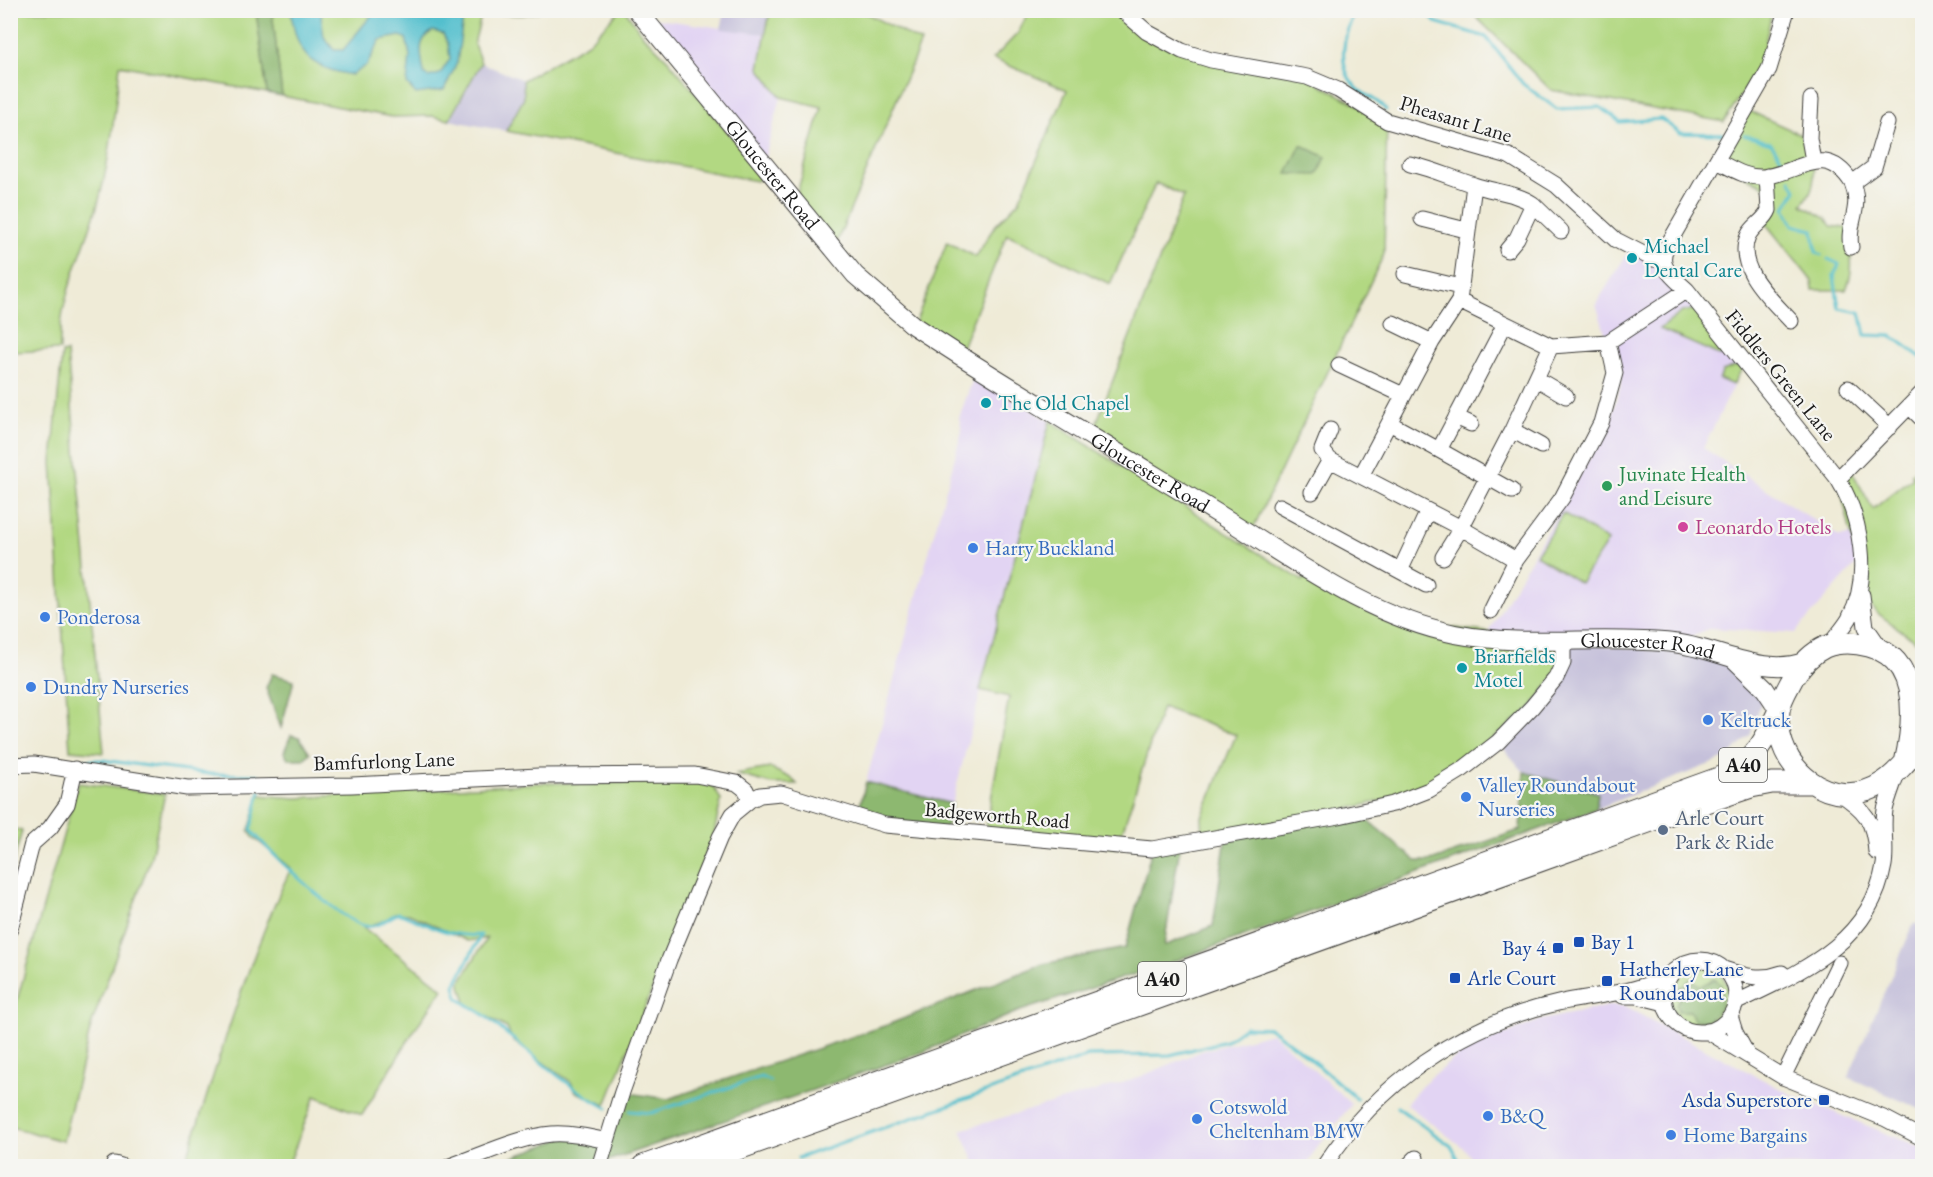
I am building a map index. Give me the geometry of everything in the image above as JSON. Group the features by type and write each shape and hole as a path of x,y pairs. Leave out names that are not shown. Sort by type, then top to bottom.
{"highway":[{"path":"1923,671 1893,660 1874,647 1854,642 1829,646 1816,651 1804,663 1787,688 1779,710 1783,741 1796,769 1808,783 1839,793 1868,790 1902,766 1923,744"},
{"path":"1893,660 1911,699 1912,712 1902,766"},
{"name":"A40","path":"643,1167 1726,775 1747,763 1759,748 1779,710"},
{"name":"A40","path":"691,1167 1665,816 1751,787 1772,783 1808,783"}],"main road":[{"name":"Gloucester Road","path":"637,10 855,275 914,326 1307,572 1376,608 1410,622 1454,634 1563,642 1674,643 1770,666 1791,667 1804,663"},
{"name":"Gloucester Road","path":"1732,657 1765,689 1779,710"}],"street":[{"name":"Pheasant Lane","path":"1122,10 1152,35 1182,51 1211,60 1307,76 1338,90 1387,121 1509,156 1556,185 1616,240 1653,259 1663,259"},
{"path":"1663,259 1666,248 1768,69 1787,10"},
{"path":"1813,161 1809,138 1814,106"},
{"path":"1852,183 1874,166 1889,132"},
{"path":"1717,161 1751,176 1767,176 1813,161 1838,168 1852,183 1857,205 1850,238 1851,247"},
{"path":"1410,164 1438,171 1473,185 1522,197 1533,204 1561,231"},
{"path":"1767,176 1769,210 1748,237 1746,256 1755,279 1791,321"},
{"path":"1361,476 1459,294 1473,185"},
{"path":"1507,250 1517,238 1533,204"},
{"path":"1422,219 1466,230"},
{"name":"Fiddlers Green Lane","path":"1663,259 1666,270 1687,290 1838,479 1849,498 1859,532 1859,587 1866,627 1893,660"},
{"path":"1405,274 1459,294 1505,324 1551,346 1608,342 1687,290"},
{"path":"1393,323 1432,342"},
{"path":"1439,450 1505,324"},
{"path":"1491,611 1516,560 1562,498 1604,416 1616,373 1608,342"},
{"path":"1443,557 1461,528 1512,430 1551,346"},
{"path":"1339,365 1403,396"},
{"path":"1537,379 1566,396"},
{"path":"1848,388 1890,427"},
{"path":"1838,479 1923,393"},
{"path":"1910,407 1923,419"},
{"path":"1456,417 1471,424"},
{"path":"1391,424 1512,491"},
{"path":"1330,430 1322,450 1330,459 1461,528 1516,560"},
{"path":"1512,430 1541,446"},
{"path":"1312,492 1330,459"},
{"path":"1281,506 1426,585"},
{"path":"1400,571 1428,511"},
{"name":"Fiddlers Green Lane","path":"1829,646 1849,619 1859,587"},
{"name":"Badgeworth Road","path":"750,800 760,795 781,793 885,825 1152,849 1339,816 1393,804 1429,789 1462,770 1498,742 1556,678 1563,663 1563,642"},
{"name":"Bamfurlong Lane","path":"10,765 34,764 75,769 146,783 187,788 352,785 538,776 695,775 737,783 746,790 750,800"},
{"path":"1675,970 1668,980 1665,1003 1673,1019 1693,1031 1707,1031 1724,1023 1733,1010 1817,963 1837,946 1866,910 1875,893 1884,864 1885,811 1902,766"},
{"path":"10,929 32,843 50,828 67,804 75,769"},
{"path":"1324,1167 1344,1138 1376,1102 1412,1070 1453,1043 1516,1015 1560,1002 1605,996 1658,982 1690,961 1702,960 1751,978 1770,978 1792,969 1828,946 1855,914 1873,871 1876,852 1875,832 1868,816 1839,793"},
{"path":"600,1164 669,960 711,858 733,814 750,800"},
{"path":"1783,1077 1839,963"},
{"path":"1724,969 1734,984 1735,1032 1749,1057"},
{"path":"1605,996 1637,996 1665,1003"},
{"path":"1707,1031 1783,1077 1886,1119 1923,1138"},
{"path":"450,1167 523,1141 551,1134 574,1134 608,1141"}],"shaded area":[{"path":"725,11 770,11 765,34 721,29"},
{"path":"643,17 765,34 759,68 781,97 763,164"},
{"path":"481,63 523,80 524,98 506,131 449,120"},
{"path":"1630,249 1653,259 1745,364 1703,448 1840,537 1859,532 1860,560 1795,633 1711,628 1674,643 1485,638 1610,422 1622,380 1619,357 1608,342 1596,304"},
{"name":"Harry Buckland","path":"974,376 1050,421 952,804 866,782 962,431 959,418"},
{"path":"1563,642 1732,657 1765,689 1751,734 1728,757 1596,809 1598,793 1524,772 1498,742"},
{"path":"1914,923 1922,927 1922,1110 1848,1077"},
{"path":"1608,1006 1624,1006 1792,1095 1922,1148 1922,1166 1475,1166 1465,1149 1406,1104 1425,1082 1465,1050 1541,1020"},
{"path":"1272,1033 1352,1104 1317,1147 1306,1166 977,1166 961,1130 1132,1080 1202,1051"}],"green space":[{"path":"10,11 256,11 267,93 120,65 104,180 68,291 60,330 60,350 11,352"},
{"path":"256,11 272,11 282,96 267,93"},
{"path":"272,11 540,11 525,15 489,14 481,16 474,44 481,63 449,120 432,116 392,117 282,96"},
{"path":"619,11 626,11 641,33 669,61 764,176 756,181 506,131 524,98 523,80 588,43"},
{"path":"770,11 862,11 921,42 833,251 794,203 822,107 781,97 759,68"},
{"path":"1029,11 1122,11 1158,39 1307,77 1387,121 1384,254 1250,535 1091,437 1184,196 1156,183 1110,284 1007,234 959,355 914,326 947,242 976,257 994,227 1019,201 1067,90 993,59 1018,33"},
{"path":"1470,11 1772,11 1761,63 1724,122 1551,90"},
{"path":"1747,110 1809,138 1814,165 1814,181 1802,205 1826,218 1831,226 1852,229 1851,272 1846,290 1813,290 1812,281 1763,220 1769,189 1717,161"},
{"path":"1301,145 1326,157 1317,175 1287,174"},
{"path":"1695,309 1725,345 1721,356 1660,329 1682,312"},
{"path":"67,352 104,753 70,750 52,462 62,353"},
{"path":"1734,366 1743,367 1733,385 1719,379 1723,371"},
{"path":"1050,421 1303,581 1307,572 1410,622 1563,642 1563,663 1532,707 1429,790 1203,842 1202,817 1236,735 1162,707 1117,848 985,834 1009,697 980,690"},
{"path":"1922,464 1922,646 1876,612 1868,603 1838,479 1850,468 1873,509 1913,477 1911,473"},
{"path":"1563,513 1608,541 1580,583 1536,555"},
{"path":"272,674 294,680 281,728 266,688"},
{"path":"291,735 299,737 310,753 304,759 288,759 284,752"},
{"path":"770,768 791,778 797,784 772,784 735,774"},
{"path":"1524,772 1598,793 1596,809 1166,964 1017,1012 923,1052 593,1166 489,1166 574,1134 607,1141 622,1092 668,1099 887,1025 1043,964 1125,948 1152,849 1180,846 1164,946 1213,926 1226,837 1358,812 1416,861 1431,861 1520,830"},
{"path":"866,782 952,804 945,832 857,816"},
{"path":"78,783 165,794 151,857 91,1026 63,1141 11,1127 10,1025"},
{"path":"539,783 705,783 713,786 721,800 714,834 606,1105 576,1092 571,1082 513,1041 507,1028 467,1005 460,982 487,938 468,941 409,914 396,913 364,928 443,989 417,1026 362,1115 315,1096 288,1166 184,1166 246,978 291,868 253,837 249,831 259,795 297,798"},
{"path":"10,828 22,831 11,870"},
{"path":"1699,966 1716,971 1724,979 1729,996 1724,1013 1716,1021 1699,1026 1682,1021 1674,1013 1669,996 1674,979 1682,971"},
{"path":"1690,979 1701,986 1714,979 1721,984 1721,1006 1716,1014 1706,1021 1694,1020 1690,1011 1678,1011 1676,1004 1680,998 1677,988 1685,985"}],"water":[{"path":"291,11 325,11 321,15 324,37 334,50 343,50 375,11 408,11 413,18 424,19 433,11 464,11 457,63 444,90 416,94 407,84 410,56 406,38 400,36 380,40 367,65 352,75 315,63 301,48 293,26","holes":["433,31 443,34 448,44 450,59 440,74 428,77 424,74 422,44 427,35"]}],"waterway":[{"path":"1356,10 1345,39 1346,70 1350,80 1357,88 1386,110"},
{"path":"1426,10 1435,22 1486,37 1523,84 1557,109 1600,107 1620,122 1661,119 1680,133 1723,134"},
{"path":"1744,135 1771,143 1785,163"},
{"path":"1790,179 1796,190 1785,208 1793,225 1813,230 1816,252 1822,255"},
{"path":"1828,259 1839,264 1834,276 1839,308 1860,312 1865,335 1892,336 1922,358"},
{"path":"74,761 102,760 210,774 258,775 261,782"},
{"path":"260,791 251,830 305,884 339,912 365,926 374,926 399,913 449,932 481,935 455,985 458,998 485,1016 561,1078 607,1108"},
{"path":"798,1158 1088,1056 1170,1055 1226,1041 1245,1027 1270,1028 1305,1054 1357,1099"},
{"path":"630,1111 651,1113 761,1077 770,1081"},
{"path":"1397,1107 1451,1146 1462,1166"}],"place":[{"name":"Michael Dental Care","path":"1632,258"},
{"name":"The Old Chapel","path":"986,403"},
{"name":"Juvinate Health and Leisure","path":"1607,486"},
{"name":"Leonardo Hotels","path":"1683,527"},
{"name":"Harry Buckland","path":"973,548"},
{"name":"Ponderosa","path":"45,617"},
{"name":"Briarfields Motel","path":"1462,668"},
{"name":"Dundry Nurseries","path":"31,687"},
{"name":"Keltruck","path":"1708,720"},
{"name":"Valley Roundabout Nurseries","path":"1466,797"},
{"name":"Arle Court Park & Ride","path":"1663,830"},
{"name":"Bay 1","path":"1579,942"},
{"name":"Bay 4","path":"1558,948"},
{"name":"Arle Court","path":"1455,978"},
{"name":"Hatherley Lane Roundabout","path":"1607,981"},
{"name":"Asda Superstore","path":"1824,1100"},
{"name":"B&Q","path":"1488,1116"},
{"name":"Cotswold Cheltenham BMW","path":"1197,1119"},
{"name":"Home Bargains","path":"1671,1135"}]}
